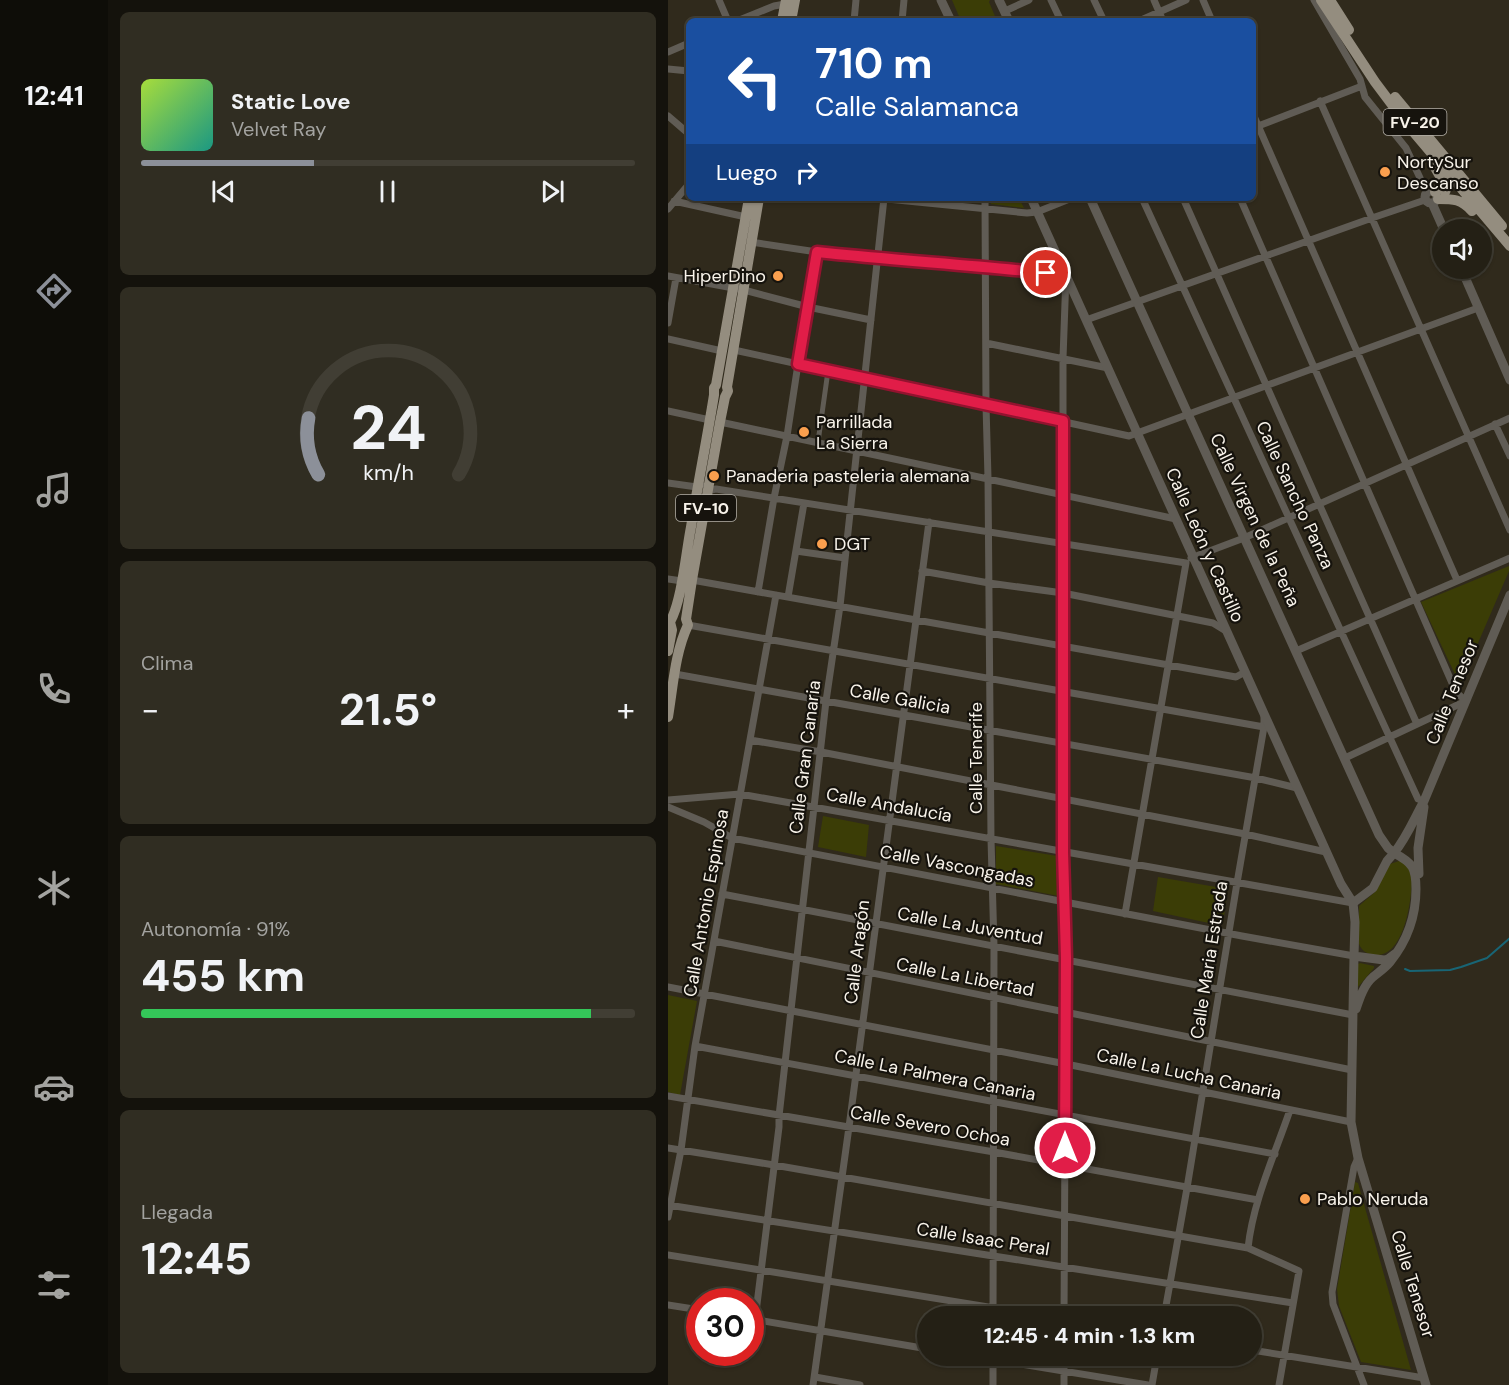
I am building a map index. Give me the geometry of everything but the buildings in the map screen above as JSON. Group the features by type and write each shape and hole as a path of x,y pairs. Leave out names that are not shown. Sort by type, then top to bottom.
{"main road":[{"name":"FV-20","path":"1323,0 1375,82 1405,122 1463,192 1507,239"},
{"name":"FV-20","path":"1331,0 1363,52 1405,110 1507,239"},
{"path":"783,18 789,1"},
{"path":"789,1 791,18"},
{"path":"1405,110 1408,119 1448,168 1449,183 1434,196"},
{"path":"1405,122 1441,178 1441,186 1434,196"},
{"path":"1434,196 1463,192"},
{"path":"1434,196 1455,199 1466,204 1490,229 1507,239"},
{"name":"FV-10","path":"668,717 686,625 687,580 696,492 721,391 734,350 738,289 749,201"},
{"name":"FV-10","path":"721,391 722,351 751,242 758,201"},
{"name":"FV-10","path":"668,651 671,622 687,580 709,485 715,421"},
{"path":"678,615 683,616 686,625 680,633 671,622 678,615"}],"street":[{"path":"719,0 727,18"},
{"path":"854,18 856,0"},
{"path":"902,18 904,0"},
{"path":"941,0 950,18"},
{"path":"999,0 1008,18"},
{"path":"1005,11 1029,0"},
{"path":"1051,0 1060,18"},
{"path":"1094,0 1103,18"},
{"path":"1154,0 1162,18"},
{"path":"1146,18 1186,0"},
{"path":"1203,0 1211,18"},
{"path":"1314,0 1360,79 1365,97 1406,148 1421,180 1434,196 1441,219"},
{"path":"744,18 789,1"},
{"path":"668,52 686,44"},
{"path":"668,69 686,71"},
{"path":"1362,86 1256,127 1457,580"},
{"path":"1320,101 1510,530"},
{"path":"668,116 686,131"},
{"path":"668,209 686,187"},
{"path":"1086,320 1434,196"},
{"path":"674,201 746,217"},
{"name":"Calle Gran Canaria","path":"758,1288 768,1220 826,701 840,606 884,201"},
{"path":"942,201 985,209 1027,213 1037,212 1064,201"},
{"name":"Calle Tenerife","path":"985,201 994,946 993,1306"},
{"name":"Calle León y Castillo","path":"1032,201 1176,519 1189,560 1226,631 1326,852 1353,903"},
{"name":"Calle Virgen de la Peña","path":"1091,201 1383,840 1388,848 1408,861 1414,868 1416,903"},
{"name":"Calle Sancho Panza","path":"1143,201 1389,737 1418,799 1424,801"},
{"path":"1183,201 1417,724"},
{"path":"1241,201 1456,692 1466,701 1345,758"},
{"path":"751,242 878,259 1066,275 1063,358 1063,852 1066,958 1064,1306"},
{"path":"758,592 787,436 817,252"},
{"path":"668,323 672,277 738,289 871,320"},
{"path":"1466,279 1510,380"},
{"path":"734,350 1129,436 1478,308"},
{"path":"668,339 722,351"},
{"path":"986,343 1108,368"},
{"path":"818,442 828,371"},
{"path":"668,411 1176,519"},
{"path":"668,483 696,492 709,485 716,489 988,532 1189,560 1244,538 1510,418"},
{"path":"1495,424 1510,456"},
{"path":"788,597 804,503"},
{"name":"Calle Aragón","path":"814,1385 929,522"},
{"path":"796,551 845,558"},
{"path":"1296,651 1510,558"},
{"path":"1125,914 1168,665 1189,560"},
{"path":"923,571 1063,593 1213,622 1226,631"},
{"path":"668,579 687,580 788,597 1236,677 1245,672"},
{"name":"Calle Antonio Espinosa","path":"668,1217 681,1150 695,1046 776,595"},
{"name":"Calle Tenesor","path":"1425,1381 1358,1158 1351,1122 1355,922 1353,903 1373,888 1387,861 1406,837 1424,801 1510,596"},
{"path":"686,625 1264,727"},
{"name":"Calle Galicia","path":"675,674 1256,778 1297,788"},
{"name":"Calle Maria Estrada","path":"1166,1306 1236,883 1256,778 1264,714"},
{"path":"750,740 897,766 1326,852"},
{"name":"Calle Andalucía","path":"668,800 740,794 1353,903"},
{"name":"Calle Tenesor","path":"1354,1015 1366,986 1390,963 1402,945 1409,927 1420,883 1418,848 1424,801"},
{"name":"Calle Vascongadas","path":"668,807 704,822 732,838 1354,956"},
{"path":"1383,840 1388,844 1400,840 1413,820"},
{"path":"1336,901 1341,895 1341,884"},
{"name":"Calle La Juventud","path":"722,894 1066,958 1354,1015"},
{"name":"Calle La Libertad","path":"714,941 1352,1070"},
{"path":"1354,956 1384,960 1396,953"},
{"name":"Calle La Lucha Canaria","path":"668,987 1351,1122"},
{"name":"Calle La Palmera Canaria","path":"695,1046 1275,1154"},
{"name":"Calle Severo Ochoa","path":"668,1096 1258,1200"},
{"path":"1248,1248 1258,1200 1290,1110"},
{"path":"668,1148 1248,1248 1299,1271 1279,1385"},
{"path":"1358,1158 1354,1167 1332,1292 1333,1304 1364,1385"},
{"name":"Calle Isaac Peral","path":"669,1205 1294,1303"},
{"path":"668,1255 981,1306"},
{"path":"668,1305 686,1308"},
{"path":"764,1321 917,1346"},
{"path":"1262,1352 1425,1381"},
{"path":"993,1366 993,1385"},
{"path":"1037,1366 1150,1385 1155,1366"},
{"path":"1064,1366 1064,1385"},
{"path":"815,1377 860,1385"}],"shaded area":[{"path":"952,0 990,0 996,18 960,18"},
{"path":"991,201 1020,201 1024,208 991,204"},
{"path":"1509,566 1509,571 1460,685 1421,602"},
{"path":"823,816 869,825 866,857 818,847"},
{"path":"996,846 1070,858 1069,898 996,884"},
{"path":"1402,861 1412,871 1409,909 1400,936 1393,947 1384,954 1373,955 1364,951 1359,944 1359,906 1375,892 1390,864"},
{"path":"1158,877 1228,889 1223,923 1218,925 1153,911"},
{"path":"1358,964 1374,966 1374,968 1358,987"},
{"path":"668,995 697,1001 680,1095 668,1092"},
{"path":"1355,1182 1358,1183 1411,1370 1361,1362 1339,1306 1337,1289"}],"waterway":[{"path":"1405,969 1410,971 1450,970 1461,967 1487,958 1510,938"}],"place":[{"name":"NortySur Descanso","path":"1385,172"},
{"name":"HiperDino","path":"778,276"},
{"name":"Parrillada La Sierra","path":"804,432"},
{"name":"Panaderia pasteleria alemana","path":"714,476"},
{"name":"DGT","path":"822,544"},
{"name":"Pablo Neruda","path":"1305,1199"}],"route":[{"path":"1046,273 817,252 798,364 1063,421 1065,1148"}]}
